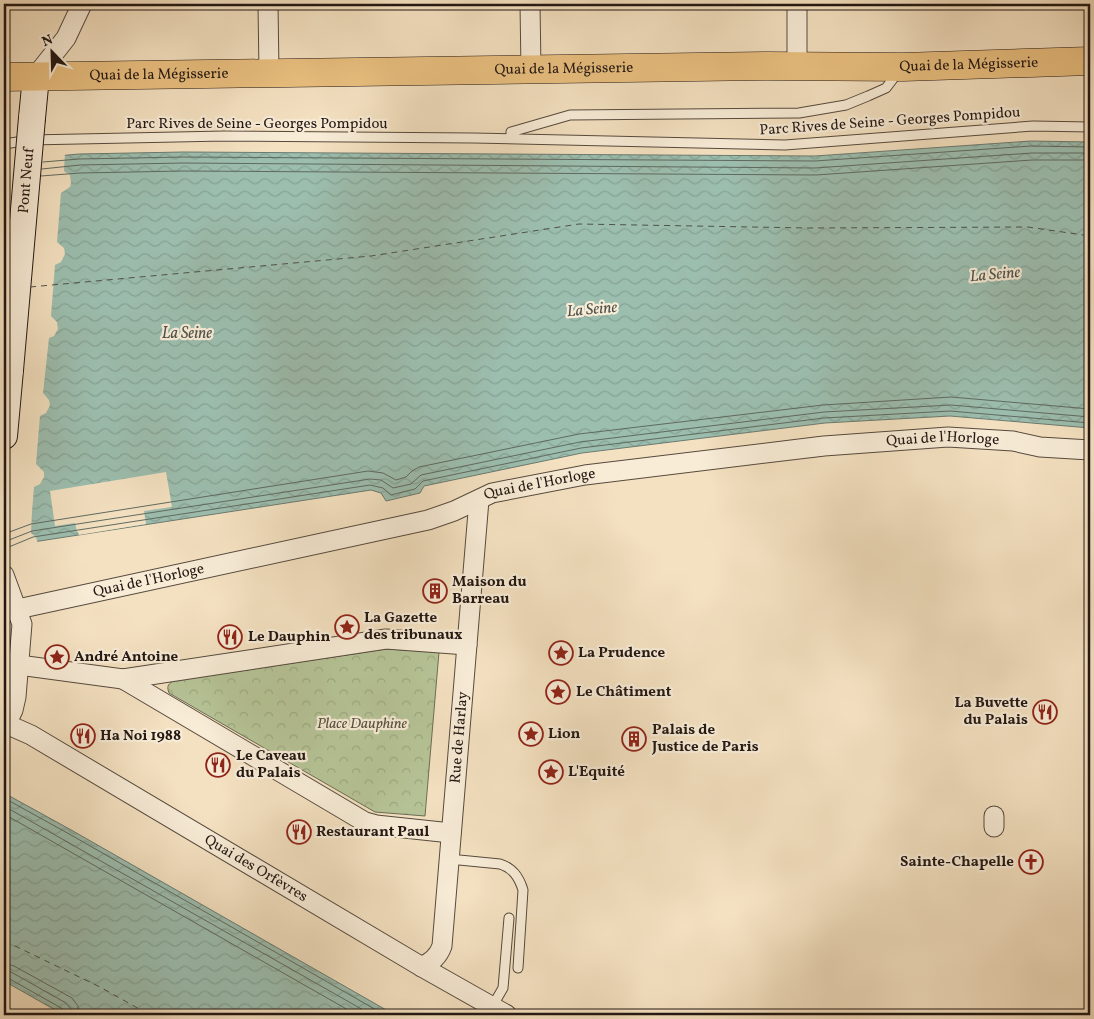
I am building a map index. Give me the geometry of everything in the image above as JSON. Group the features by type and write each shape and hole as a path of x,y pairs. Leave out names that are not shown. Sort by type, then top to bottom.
{"main road":[{"name":"Quai de la Mégisserie","path":"4,77 797,65 903,67 1090,61"}],"street":[{"path":"36,76 66,38 82,4"},
{"path":"268,4 269,73"},
{"path":"530,4 530,70"},
{"path":"797,4 797,65"},
{"name":"Pont Neuf","path":"4,436 36,76"},
{"name":"Quai de l'Horloge","path":"9,597 428,520 454,511 492,493 585,475 824,446 948,437 1013,441 1040,447 1090,450"},
{"name":"Rue de Harlay","path":"422,967 433,961 439,954 442,946 479,500"},
{"path":"4,725 13,710 22,624 9,597"},
{"path":"19,665 123,678 386,639 467,645"},
{"path":"123,678 365,822 376,825 451,833"},
{"name":"Quai des Orfèvres","path":"4,725 31,735 48,744 422,967 500,1011"}],"lane":[{"name":"Parc Rives de Seine - Georges Pompidou","path":"511,139 511,132 570,114 799,113 823,110 846,105 886,88 903,67"},
{"name":"Parc Rives de Seine - Georges Pompidou","path":"4,144 30,140 225,136 511,139 785,145 1033,126 1090,127"},
{"path":"449,859 508,866 518,877 523,890 518,968"},
{"path":"500,1011 509,918"}],"green space":[{"name":"Place Dauphine","path":"386,649 439,652 425,816 375,812 169,693 168,689 173,681"}],"water":[{"name":"La Seine","path":"1031,141 1090,142 1090,428 950,416 825,423 582,453 424,486 420,493 386,501 381,493 371,490 33,542 4,554 4,161 79,154 183,152 815,156"},
{"path":"4,793 395,1015 64,1015 4,981"}],"pier":[{"path":"65,153 64,171 70,175 71,183 70,187 61,193 57,242 64,248 65,254 61,262 55,265 51,316 57,322 58,329 54,336 49,338 43,393 49,400 50,405 46,413 40,416 36,464 44,472 44,477 40,484 34,487 32,512 31,533 36,537 38,544 4,557 4,158"},
{"path":"166,472 172,507 144,511 146,524 79,535 75,523 55,526 50,491"}],"ferry route":[{"path":"30,287 371,256 579,224 809,228 1028,227 1090,236"},
{"path":"4,943 15,946 100,987 150,1015"}],"place":[{"name":"Maison du Barreau","path":"435,591"},
{"name":"La Gazette des tribunaux","path":"347,627"},
{"name":"Le Dauphin","path":"230,637"},
{"name":"La Prudence","path":"561,653"},
{"name":"André Antoine","path":"57,657"},
{"name":"Le Châtiment","path":"558,692"},
{"name":"La Buvette du Palais","path":"1045,712"},
{"name":"Lion","path":"531,734"},
{"name":"Ha Noi 1988","path":"83,736"},
{"name":"Palais de Justice de Paris","path":"634,739"},
{"name":"Le Caveau du Palais","path":"218,765"},
{"name":"L'Equité","path":"551,772"},
{"name":"Restaurant Paul","path":"299,832"},
{"name":"Sainte-Chapelle","path":"1031,862"}]}
